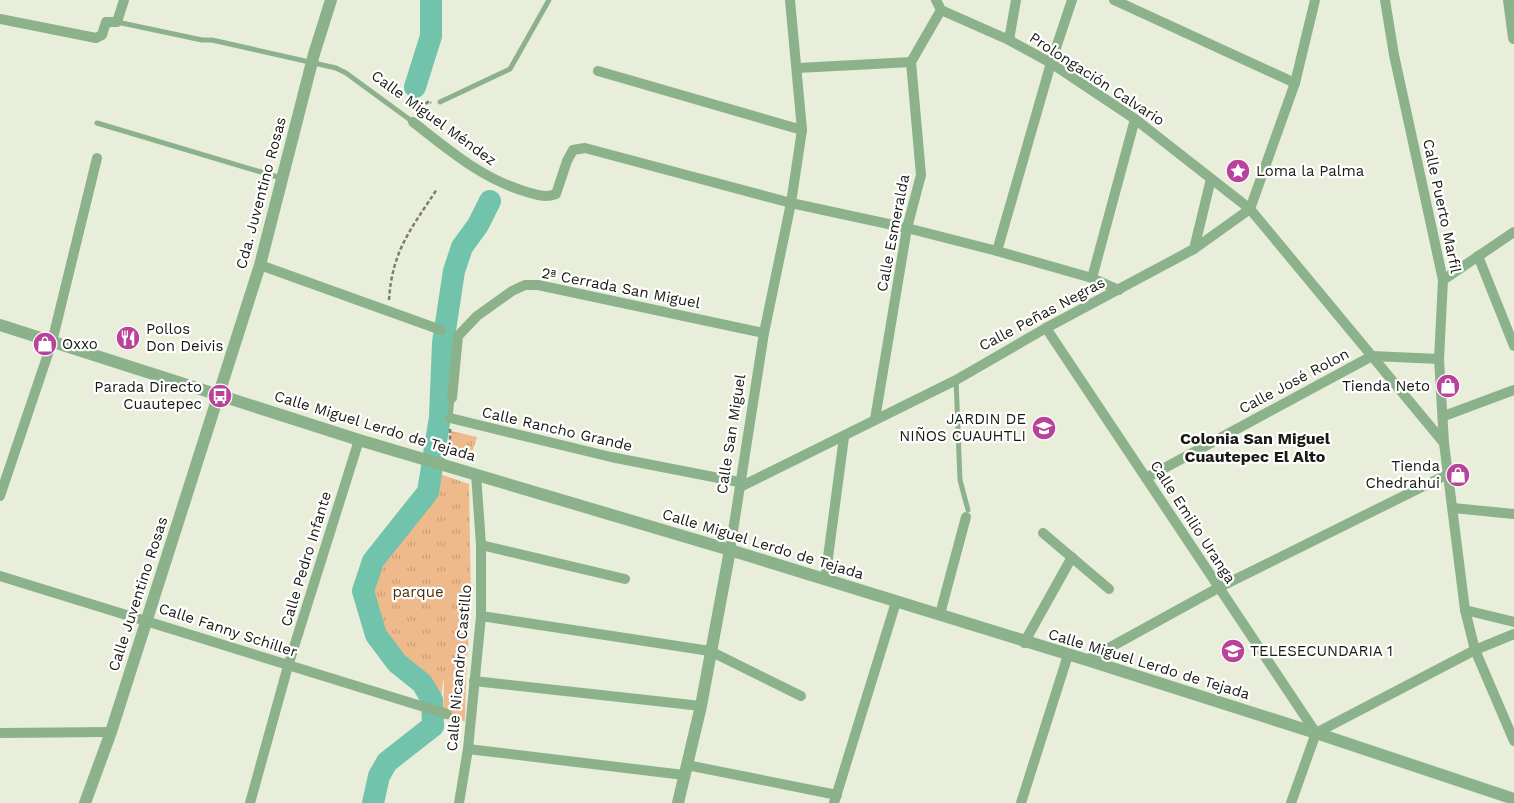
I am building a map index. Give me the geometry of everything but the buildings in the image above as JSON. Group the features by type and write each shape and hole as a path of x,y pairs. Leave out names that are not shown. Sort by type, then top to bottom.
{"street":[{"path":"0,19 96,38 102,34 106,22 117,22 124,0"},
{"name":"Cda. Juventino Rosas","path":"219,394 260,265 312,64 331,0"},
{"name":"Calle San Miguel","path":"678,803 701,706 730,550 764,333 790,203 802,130 798,68 790,0"},
{"path":"798,68 912,62 941,10 936,0"},
{"path":"1009,40 1016,0"},
{"path":"998,251 1051,63 1072,0"},
{"path":"1114,0 1295,83"},
{"path":"1250,209 1295,83 1315,0"},
{"name":"Calle Puerto Marfil","path":"1385,0 1394,55 1443,280 1439,359 1444,416 1444,442 1465,610 1475,650 1514,740"},
{"path":"1509,0 1514,38"},
{"name":"Prolongación Calvario","path":"941,10 1009,40 1051,63 1135,119 1250,209 1444,442"},
{"name":"Calle Esmeralda","path":"875,420 907,228 921,175 912,62"},
{"path":"598,71 802,130"},
{"path":"1092,278 1135,119"},
{"name":"Calle Miguel Méndez","path":"413,122 483,174 503,185 547,197 556,194 573,150 585,148 790,203"},
{"path":"0,496 52,342 97,158"},
{"path":"1194,249 1211,179"},
{"path":"790,203 907,228 998,251 1092,278 1119,290"},
{"name":"Calle Peñas Negras","path":"739,484 844,437 956,380 1046,328 1194,249 1250,209"},
{"path":"1443,280 1514,232"},
{"path":"1478,256 1514,346"},
{"path":"260,265 441,330"},
{"name":"2ª Cerrada San Miguel","path":"452,398 458,336 477,316 512,291 525,285 538,285 764,333"},
{"name":"Calle Miguel Lerdo de Tejada","path":"0,325 359,440 730,550 1087,660 1316,733 1514,800"},
{"name":"Calle Emilio Uranga","path":"1046,328 1316,733"},
{"name":"Calle José Rolon","path":"1146,478 1372,356 1439,359"},
{"path":"1444,416 1514,390"},
{"name":"Calle Juventino Rosas","path":"85,803 111,732 219,394"},
{"name":"Calle Rancho Grande","path":"450,418 611,457 739,484"},
{"path":"825,580 844,437"},
{"name":"Calle Pedro Infante","path":"250,803 288,666 359,440"},
{"name":"Calle Nicandro Castillo","path":"459,803 468,749 481,616 481,545 470,473"},
{"path":"1087,660 1218,588 1448,474"},
{"path":"1453,508 1514,514"},
{"path":"940,614 967,513"},
{"path":"1043,533 1109,590"},
{"path":"481,545 625,579"},
{"path":"1024,642 1072,557"},
{"name":"Calle Fanny Schiller","path":"0,576 447,714"},
{"path":"468,749 686,770 835,799 896,602"},
{"path":"1465,610 1514,622"},
{"path":"481,616 710,651 801,696"},
{"path":"1291,803 1316,733 1475,650 1514,634"},
{"path":"1021,803 1068,655"},
{"path":"474,681 701,706"},
{"path":"0,733 111,732"}],"lane":[{"path":"440,102 510,69 549,0"},
{"name":"Calle Miguel Méndez","path":"117,22 202,40 212,40 336,68 346,73 413,122"},
{"path":"97,123 282,178"},
{"path":"956,380 960,480 967,513"},
{"path":"450,418 452,398"}],"path":[{"path":"413,122 420,108 429,101 437,106 440,102"},
{"path":"388,312 393,270 401,245 438,190"},
{"path":"450,418 450,454 470,473"}],"green space":[{"path":"451,431 477,437 470,458 451,452"},
{"name":"parque","path":"431,471 469,484 471,599 466,678 444,677 440,701 432,700 422,683 397,663 376,635 363,591 373,561 428,492"},
{"path":"444,677 466,678 465,721 443,719"}],"waterway":[{"path":"415,87 431,36 431,0"},
{"path":"373,803 379,776 387,762 433,726 432,700 422,683 397,663 376,635 363,591 373,561 428,492 440,417 443,343 454,271 462,247 478,225 490,201"}],"place":[{"name":"Loma la Palma","path":"1238,171"},
{"name":"Pollos Don Deivis","path":"128,338"},
{"name":"Oxxo","path":"45,344"},
{"name":"Tienda Neto","path":"1448,386"},
{"name":"Parada Directo Cuautepec","path":"220,396"},
{"name":"JARDIN DE NIÑOS CUAUHTLI","path":"1044,428"},
{"name":"Tienda Chedrahui","path":"1458,475"},
{"name":"TELESECUNDARIA 1","path":"1233,651"}],"district":[{"name":"Colonia San Miguel Cuautepec El Alto","path":"1255,447"}]}
